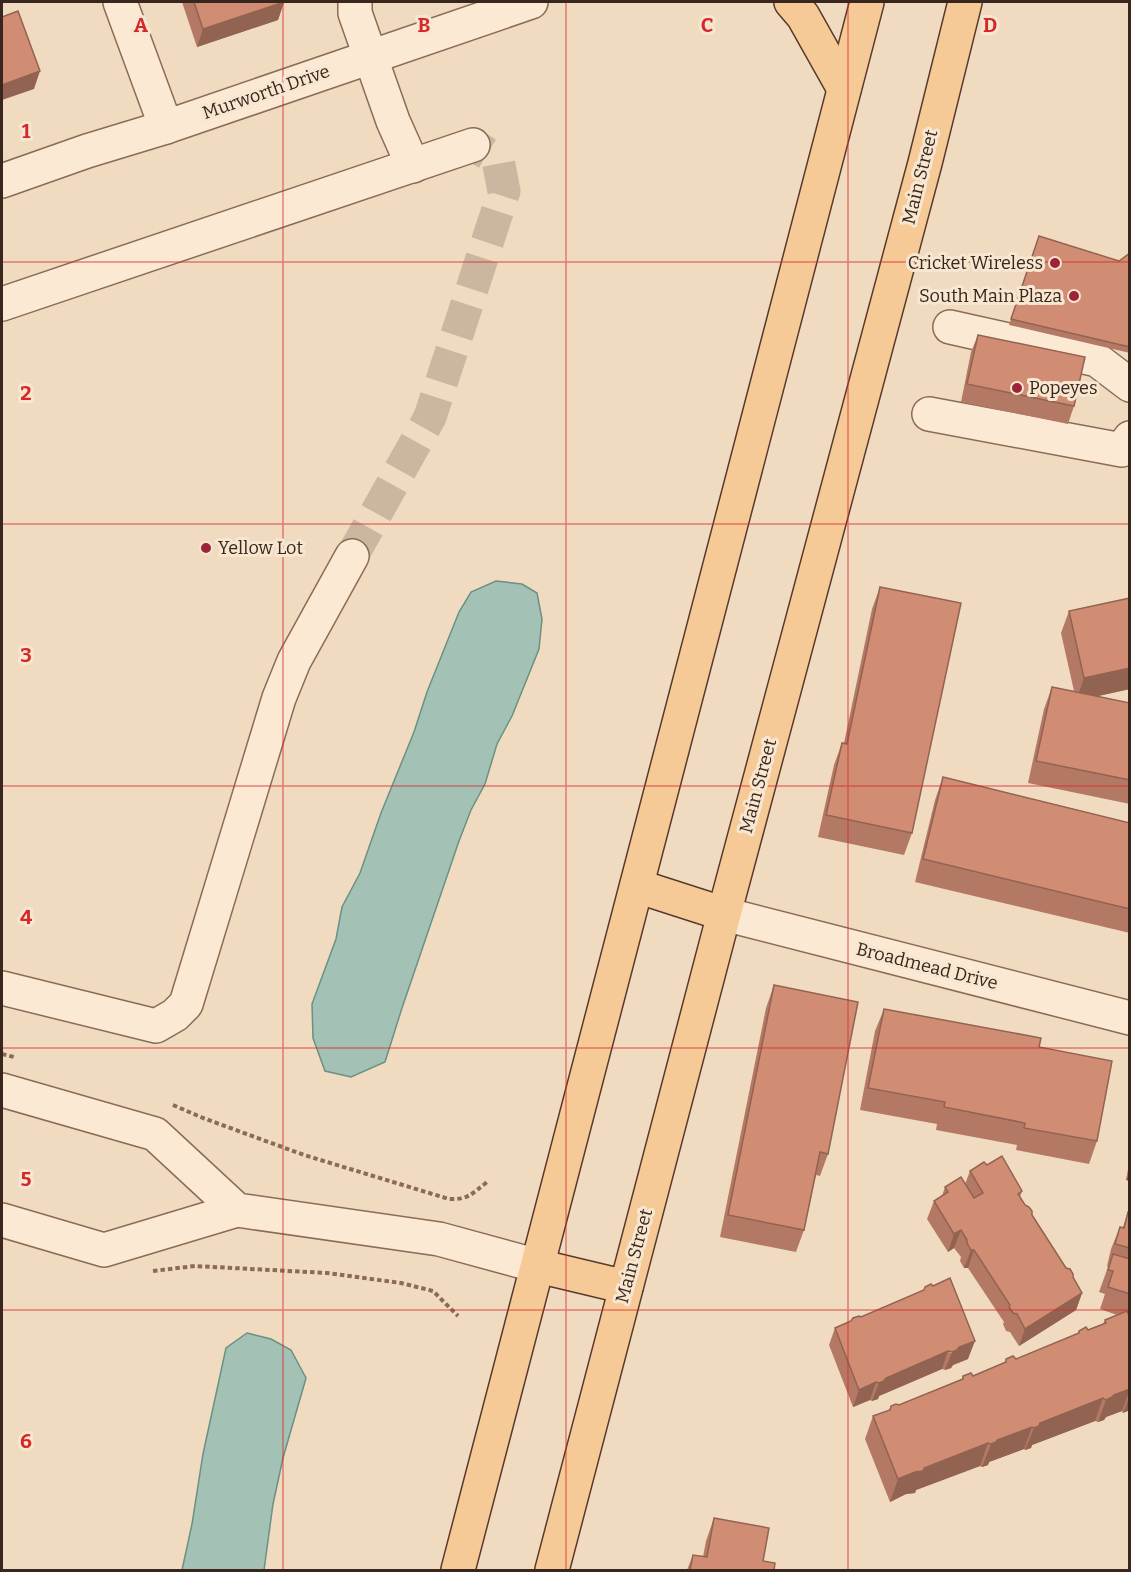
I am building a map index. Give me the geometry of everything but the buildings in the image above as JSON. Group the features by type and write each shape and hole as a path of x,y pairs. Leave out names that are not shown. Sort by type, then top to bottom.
{"main road":[{"path":"791,2 803,16 844,89"},
{"path":"459,1570 867,2"},
{"name":"Main Street","path":"552,1570 899,260 964,2"},
{"path":"637,885 724,914"},
{"path":"538,1266 626,1287"}],"street":[{"path":"120,2 166,127"},
{"path":"355,2 356,14 393,121 413,166"},
{"name":"Murworth Drive","path":"2,181 531,2"},
{"path":"2,304 473,145"},
{"path":"950,327 1097,360 1130,385"},
{"path":"929,414 1122,450 1130,438"},
{"path":"2,988 156,1026 175,1015 186,1004 279,698 294,661 352,556"},
{"name":"Broadmead Drive","path":"724,914 1130,1018"},
{"path":"2,1090 155,1134 237,1210"},
{"path":"2,1220 105,1250 237,1210 439,1239 538,1266"}],"path":[{"path":"2,1054 17,1058"},
{"path":"167,1103 304,1155 449,1200 461,1200 487,1182"},
{"path":"151,1271 195,1266 327,1273 401,1283 433,1291 458,1316"}],"shaded area":[{"path":"496,581 522,584 537,593 542,619 539,649 512,716 497,744 485,784 471,810 459,841 385,1062 351,1077 325,1071 313,1038 312,1004 336,939 342,907 360,873 459,612 471,592"},
{"path":"247,1333 271,1339 291,1350 306,1378 283,1458 273,1504 264,1570 182,1570 203,1454 226,1348"}],"tunnel":[{"path":"352,556 430,417 504,191 498,160 473,145"}],"place":[{"name":"Cricket Wireless","path":"1055,263"},
{"name":"South Main Plaza","path":"1074,296"},
{"name":"Popeyes","path":"1017,388"},
{"name":"Yellow Lot","path":"206,548"}]}
